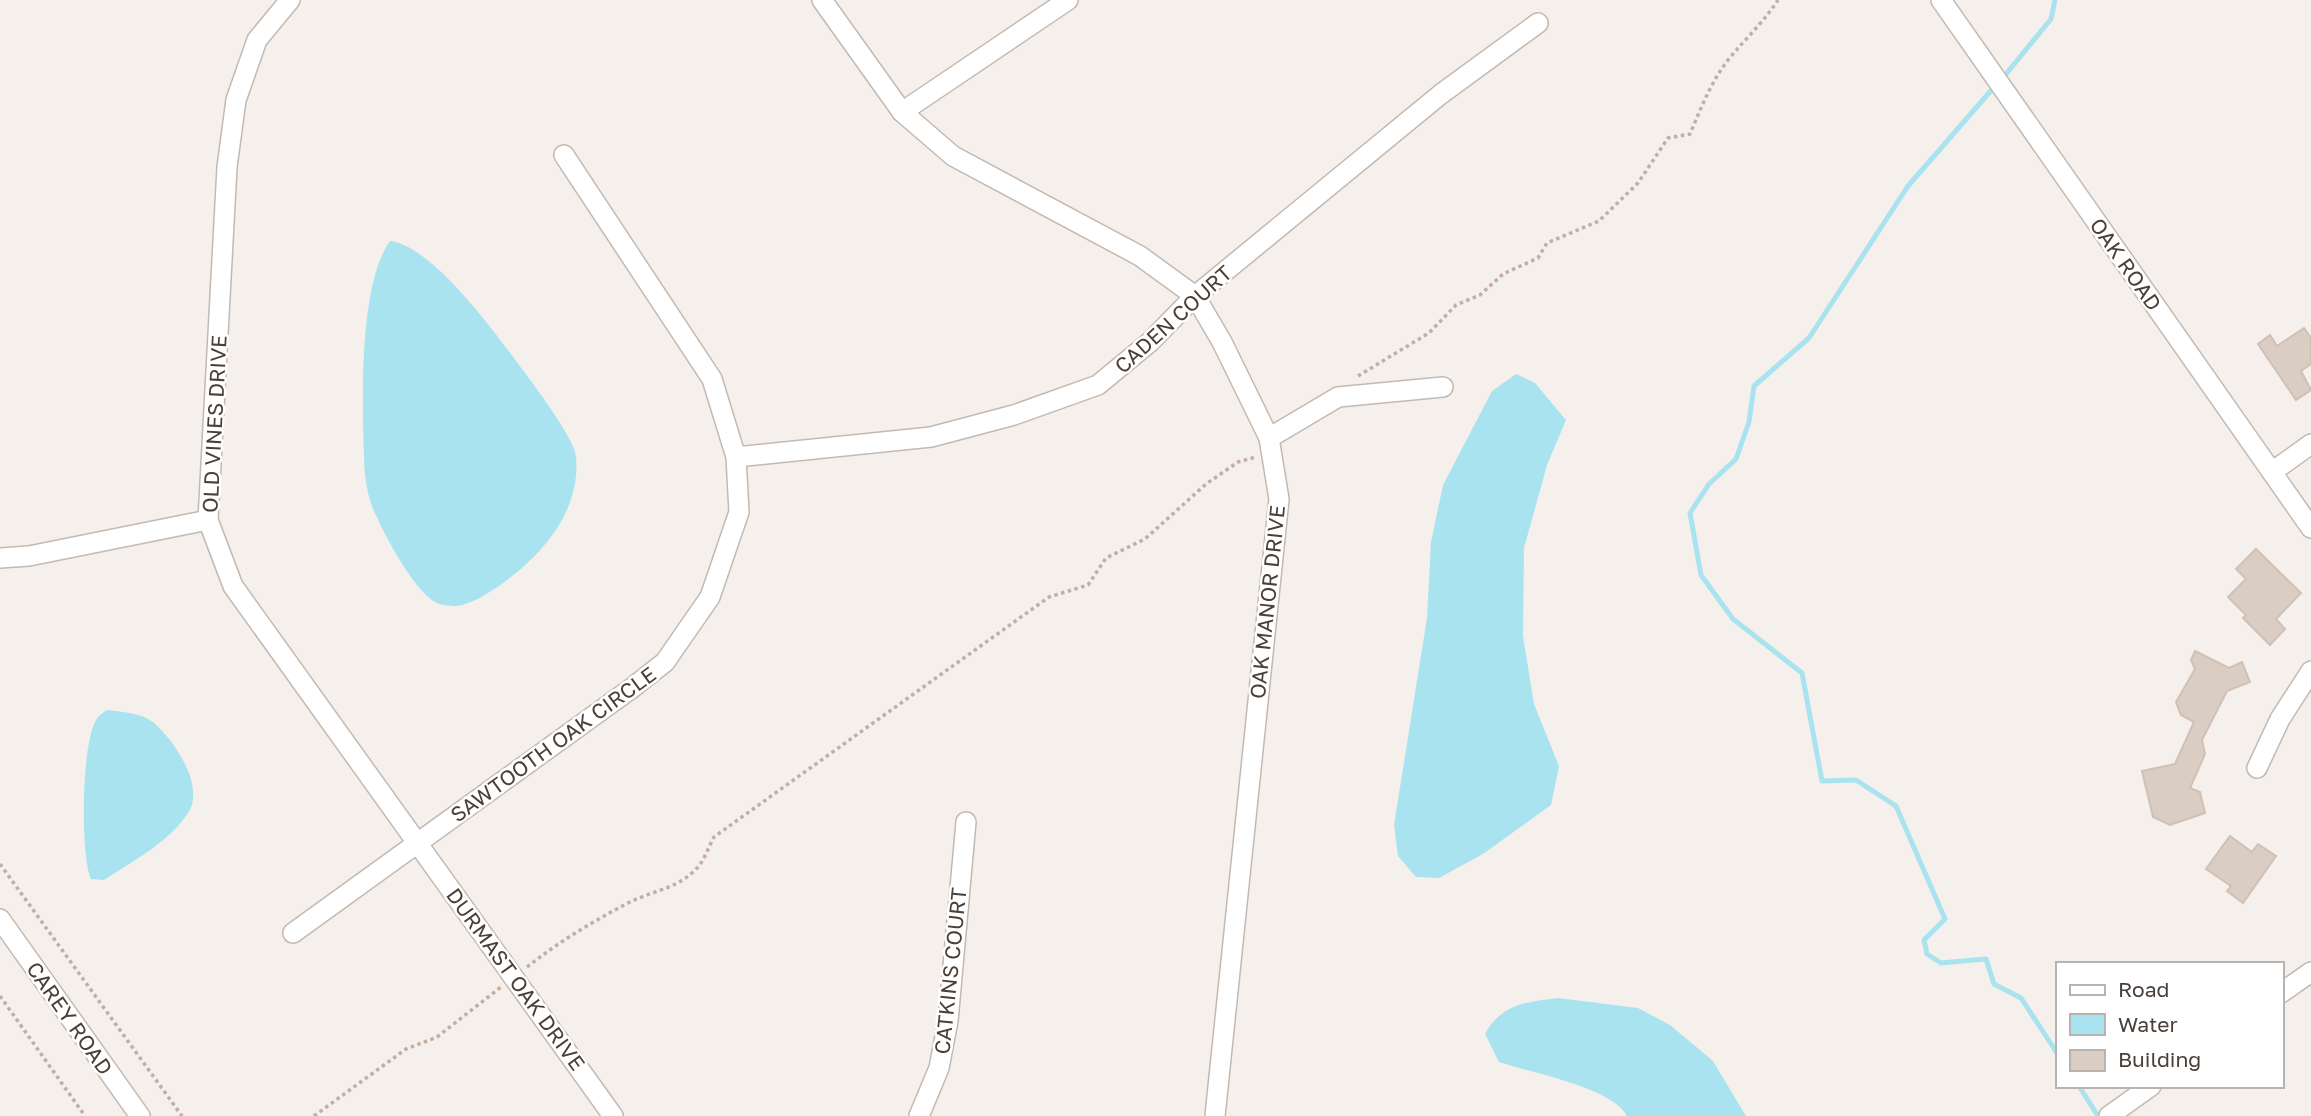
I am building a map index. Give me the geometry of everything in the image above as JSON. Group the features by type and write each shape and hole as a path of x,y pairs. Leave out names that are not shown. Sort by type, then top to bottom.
{"street":[{"name":"OLD VINES DRIVE","path":"290,0 257,40 236,100 227,167 208,520 233,586 418,842"},
{"name":"OAK MANOR DRIVE","path":"821,0 902,112 953,156 1140,256 1195,296 1222,342 1270,446 1279,499 1215,1116"},
{"path":"902,112 1068,0"},
{"name":"OAK ROAD","path":"1941,0 2311,527"},
{"name":"CADEN COURT","path":"736,457 931,437 1014,415 1098,385 1150,341 1195,296 1441,94 1538,23"},
{"name":"SAWTOOTH OAK CIRCLE","path":"293,933 665,662 710,597 739,513 736,457 712,379 564,155"},
{"path":"1270,446 1338,397 1443,387"},
{"path":"2272,472 2311,444"},
{"path":"0,558 29,556 208,520"},
{"path":"0,572 29,556"},
{"path":"2257,768 2280,719 2311,671"},
{"name":"CATKINS COURT","path":"919,1116 939,1068 948,1021 966,822"},
{"name":"DURMAST OAK DRIVE","path":"418,842 514,977 604,1113"},
{"name":"CAREY ROAD","path":"0,919 140,1116"},
{"path":"2283,992 2311,972"},
{"path":"2109,1116 2148,1088"}],"path":[{"path":"1355,378 1429,333 1456,305 1480,295 1503,274 1531,264 1538,258 1546,243 1599,220 1638,183 1668,138 1690,134 1710,87 1728,60 1761,26 1778,0"},
{"path":"314,1116 406,1049 437,1037 571,934 635,899 680,881 696,870 714,837 1049,597 1088,584 1106,558 1145,539 1206,484 1238,462 1270,446"},
{"path":"0,864 182,1116"},
{"path":"0,996 85,1116"}],"water":[{"path":"390,241 418,253 433,264 475,308 554,413 573,445 576,456 572,496 565,514 543,547 499,586 484,596 461,605 437,603 417,585 383,529 367,487 363,431 365,343 373,285 380,260"},
{"path":"1516,374 1535,383 1566,420 1547,465 1524,548 1523,636 1534,704 1559,766 1551,805 1483,854 1439,878 1416,877 1398,856 1394,825 1427,618 1431,542 1443,485 1492,391"},
{"path":"107,710 138,715 154,723 162,731 185,765 193,790 193,802 188,813 171,833 149,851 104,880 91,879 87,866 84,796 92,729 98,717"},
{"path":"1558,998 1638,1008 1670,1025 1713,1061 1746,1116 1627,1116 1619,1106 1588,1089 1499,1062 1485,1034 1491,1024 1516,1006"}],"building":[{"path":"2304,328 2311,338 2311,364 2301,371 2311,390 2296,400 2258,344 2270,335 2277,346"},
{"path":"2256,549 2301,593 2276,619 2285,629 2270,645 2243,618 2246,615 2228,597 2246,579 2236,569"},
{"path":"2195,651 2229,668 2242,662 2250,682 2227,691 2202,740 2205,754 2190,788 2200,792 2205,813 2170,825 2153,817 2142,771 2175,764 2194,722 2181,715 2176,702 2195,669 2191,660"},
{"path":"2230,836 2252,852 2258,844 2276,856 2243,903 2227,891 2231,886 2206,869"}],"waterway":[{"path":"2002,79 2051,19 2055,0"},
{"path":"1995,86 1908,186 1809,338 1754,386 1749,422 1736,459 1709,484 1690,513 1701,575 1733,619 1802,673 1822,781 1856,780 1896,806 1945,919 1924,940 1927,954 1941,963 1986,959 1994,984 2021,998 2056,1051"},
{"path":"2080,1088 2098,1116"}]}
